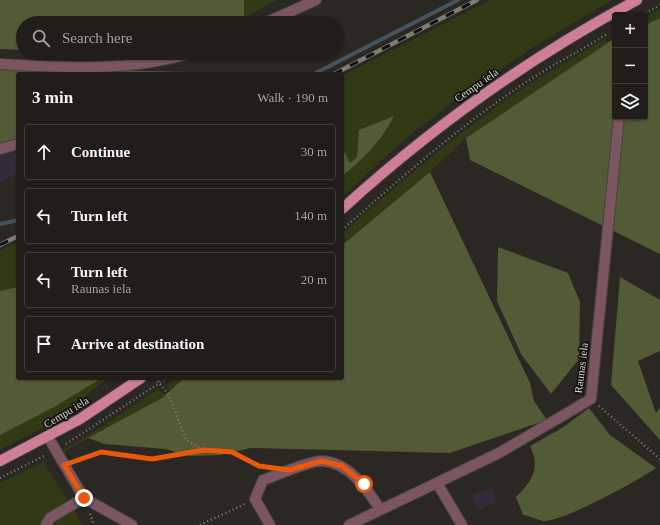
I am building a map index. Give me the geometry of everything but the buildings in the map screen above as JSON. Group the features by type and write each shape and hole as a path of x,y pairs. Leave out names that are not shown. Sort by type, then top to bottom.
{"main road":[{"name":"Cempu iela","path":"620,12 638,0"},
{"name":"Cempu iela","path":"344,207 408,151 466,106 568,38 612,17"},
{"name":"Cempu iela","path":"0,461 80,419 138,380"}],"street":[{"path":"281,16 316,0"},
{"path":"0,64 66,71 125,67 167,60"},
{"name":"Raunas iela","path":"349,525 499,453 591,399 619,120"},
{"path":"0,149 16,145"},
{"path":"48,437 84,498 132,525"},
{"path":"270,525 255,499 263,480 322,461 342,466 364,484 380,509"},
{"path":"437,483 462,525"},
{"path":"46,525 50,518 84,498"}],"path":[{"path":"647,12 660,5"},
{"path":"344,228 405,174 463,128 534,78 607,34"},
{"path":"157,380 169,395 186,440 204,450"},
{"path":"66,444 165,380"},
{"path":"591,399 660,459"},
{"path":"64,465 101,452 152,459 204,450 232,452 259,466 266,467"},
{"path":"0,478 46,455"},
{"path":"200,525 255,499"}],"shaded area":[{"path":"16,135 16,174 0,182 0,136"},
{"path":"491,488 497,502 478,510 472,495"}],"green space":[{"path":"0,0 244,0 244,16 16,16 16,50 0,49"},
{"path":"244,0 277,0 248,16 244,16"},
{"path":"490,0 613,0 516,59 470,90 403,141 344,195 344,75"},
{"path":"660,10 660,18 648,24 648,16"},
{"path":"660,18 660,254 470,160 466,138 612,40 612,120 648,120 648,24"},
{"path":"603,40 609,42 466,138 430,172 344,242 344,232 402,181 464,131 507,99"},
{"path":"0,68 195,72 16,72 16,139 0,143"},
{"path":"394,116 372,149 344,174 344,151 350,163 357,157 359,130"},
{"path":"430,172 530,383 534,401 547,420 450,453 251,448 220,455 190,456 165,449 105,444 88,438 162,398 182,380 344,380 344,243"},
{"path":"16,243 16,380 105,380 74,407 48,425 0,450 0,251"},
{"path":"498,247 568,273 580,302 579,359 551,394 521,354 497,301"},
{"path":"620,277 660,300 660,351 638,361 656,413 660,408 660,440 611,385"},
{"path":"16,287 16,380 99,380 54,407 0,435 0,291"},
{"path":"173,380 182,380 170,391 166,386"},
{"path":"158,389 165,395 162,398 64,452 63,450 111,421"},
{"path":"589,408 610,435 656,468 633,482 568,515 544,521 523,515 516,497 530,480 535,468 535,461 530,446 562,428"},
{"path":"50,460 44,463 83,525 0,525 0,483"}],"waterway":[{"path":"344,59 458,0"},
{"path":"318,72 341,60"},
{"path":"0,224 16,220"}],"railway":[{"path":"338,72 477,0"},
{"path":"0,245 16,237"}],"route":[{"path":"84,498 64,465 101,452 152,459 204,450 232,452 259,466 289,470 322,461 342,466 364,484"}]}
